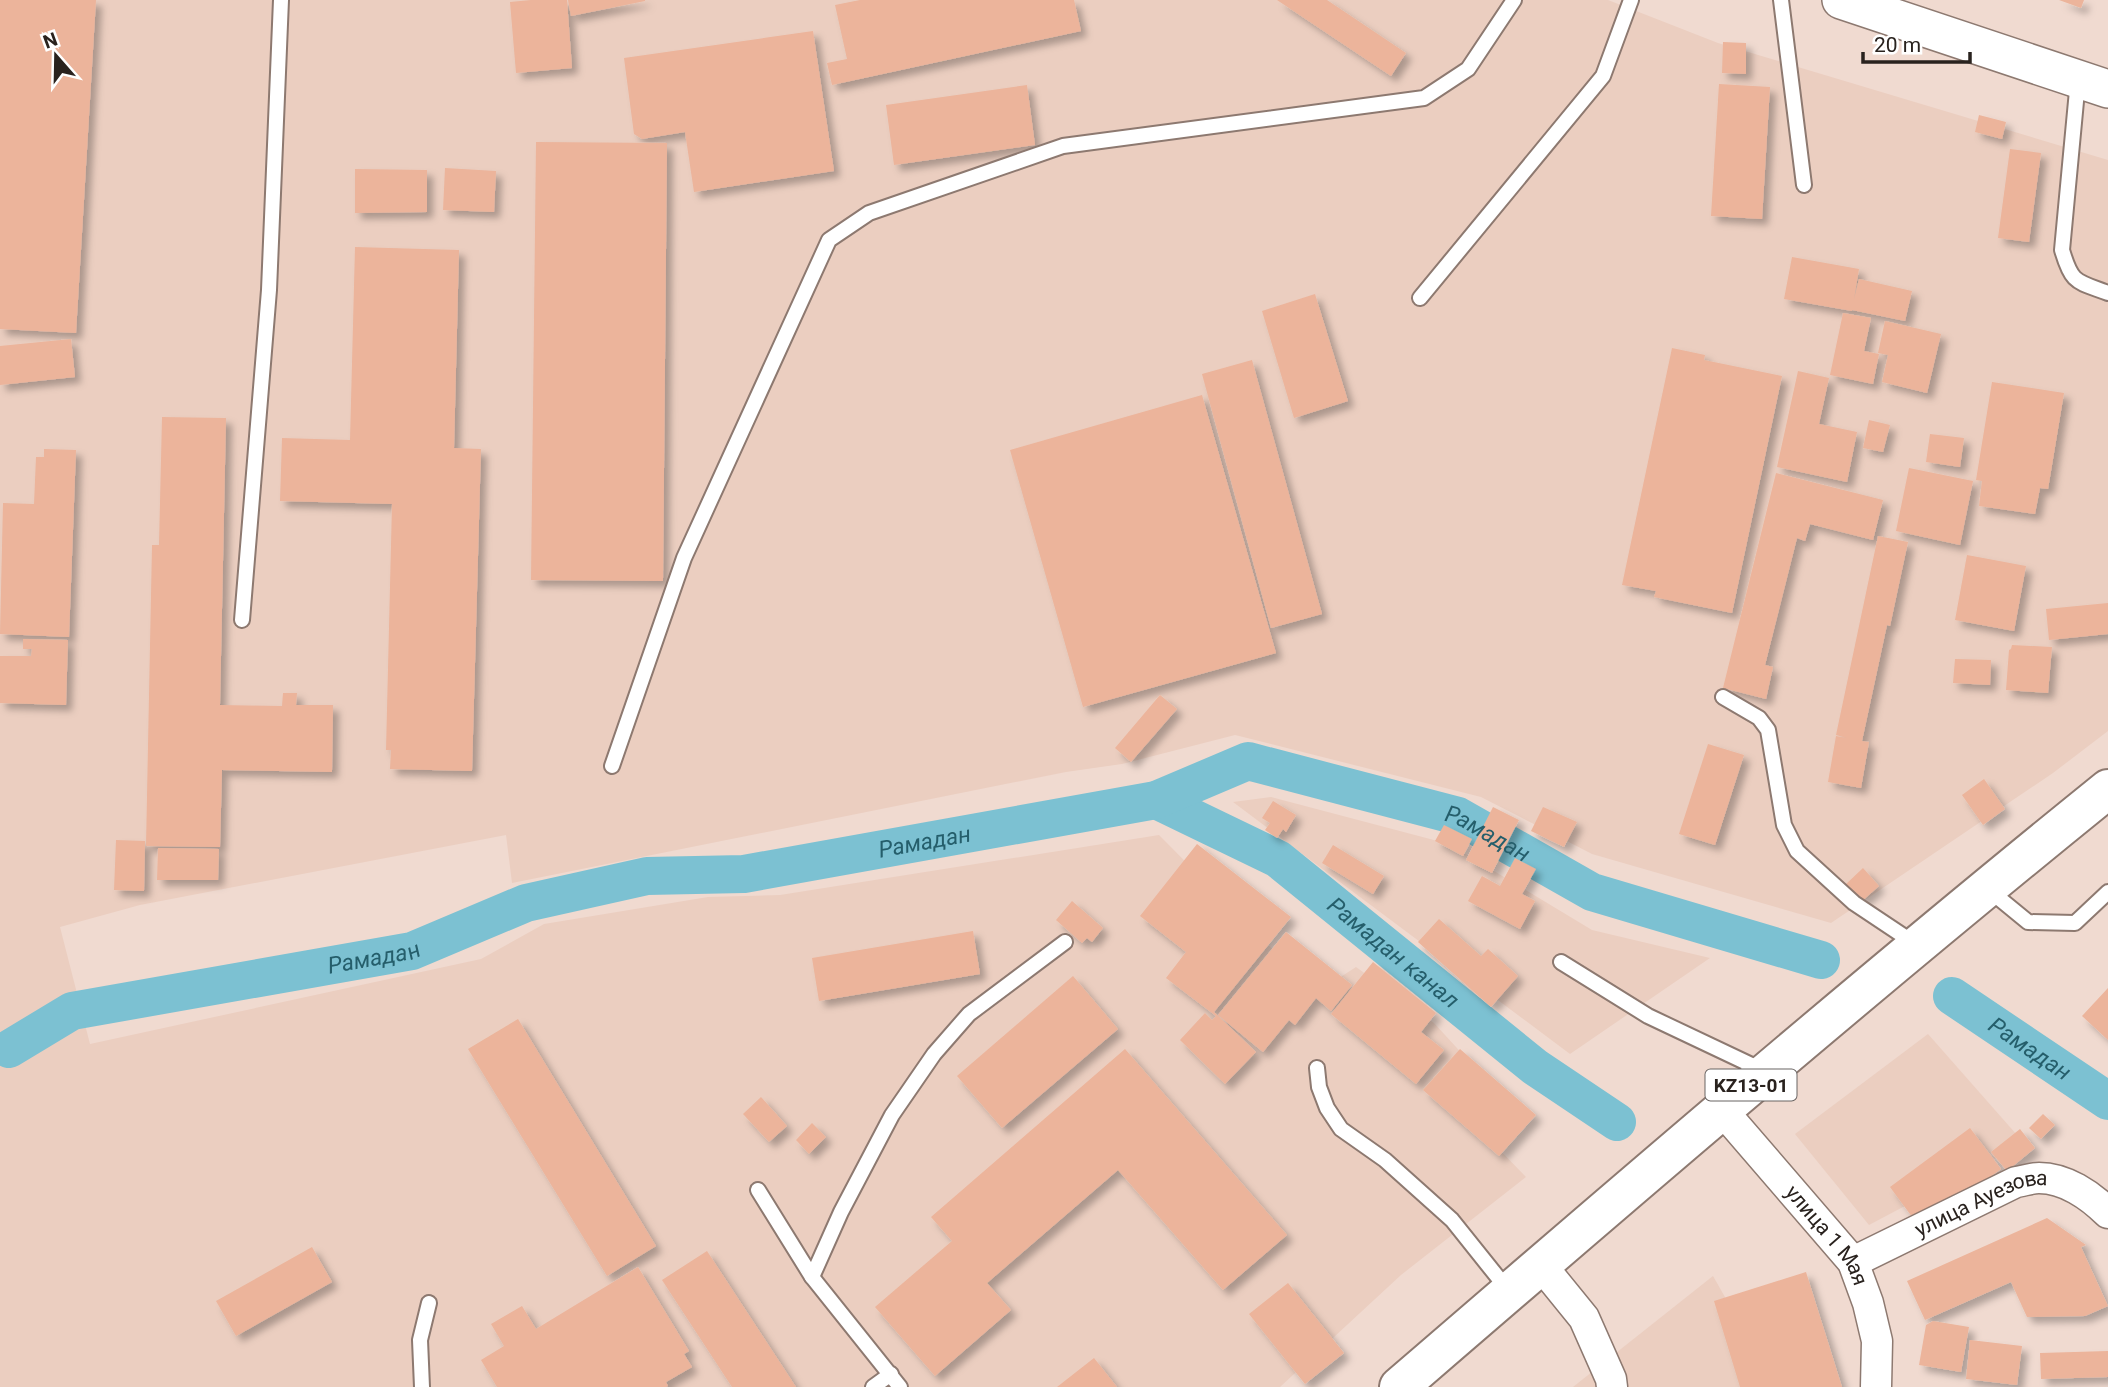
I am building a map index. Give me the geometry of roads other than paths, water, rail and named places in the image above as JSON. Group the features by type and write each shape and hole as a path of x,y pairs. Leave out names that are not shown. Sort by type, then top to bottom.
{"highway":[{"name":"KZ13-01","path":"1399,1387 1917,945 2108,789"}],"street":[{"path":"1841,0 2093,83"},
{"name":"улица 1 Мая","path":"1722,1110 1853,1262 1868,1303 1877,1341 1876,1387"},
{"name":"улица Ауезова","path":"1853,1262 2017,1182 2039,1178 2064,1183 2081,1191 2108,1213"},
{"path":"1541,1265 1584,1318 1612,1387"}],"lane":[{"path":"242,620 269,290 281,0"},
{"path":"612,766 684,558 829,240 869,213 1063,146 1424,98 1468,69 1514,0"},
{"path":"1420,298 1603,76 1631,0"},
{"path":"1781,0 1804,185"},
{"path":"2093,83 2062,250 2069,272 2079,283 2108,293"},
{"path":"1723,697 1759,718 1768,730 1784,825 1797,851 1854,902 1917,945"},
{"path":"1986,888 2028,922 2075,923 2108,892"},
{"path":"812,1277 841,1212 892,1115 934,1054 970,1014 1065,942"},
{"path":"1561,962 1648,1016 1767,1072"},
{"path":"1317,1068 1319,1087 1327,1108 1341,1129 1385,1160 1451,1220 1509,1292"},
{"path":"758,1190 812,1277 900,1387"},
{"path":"422,1387 420,1340 429,1303"},
{"path":"873,1387 891,1374"}],"waterway":[{"name":"Рамадан","path":"9,1049 72,1011 412,951 526,903 647,876 744,874 1156,800 1248,761 1458,816 1592,892 1821,960"},
{"name":"Рамадан канал","path":"1156,800 1278,859 1535,1067 1617,1122"},
{"name":"Рамадан","path":"1952,996 2108,1101"}]}
